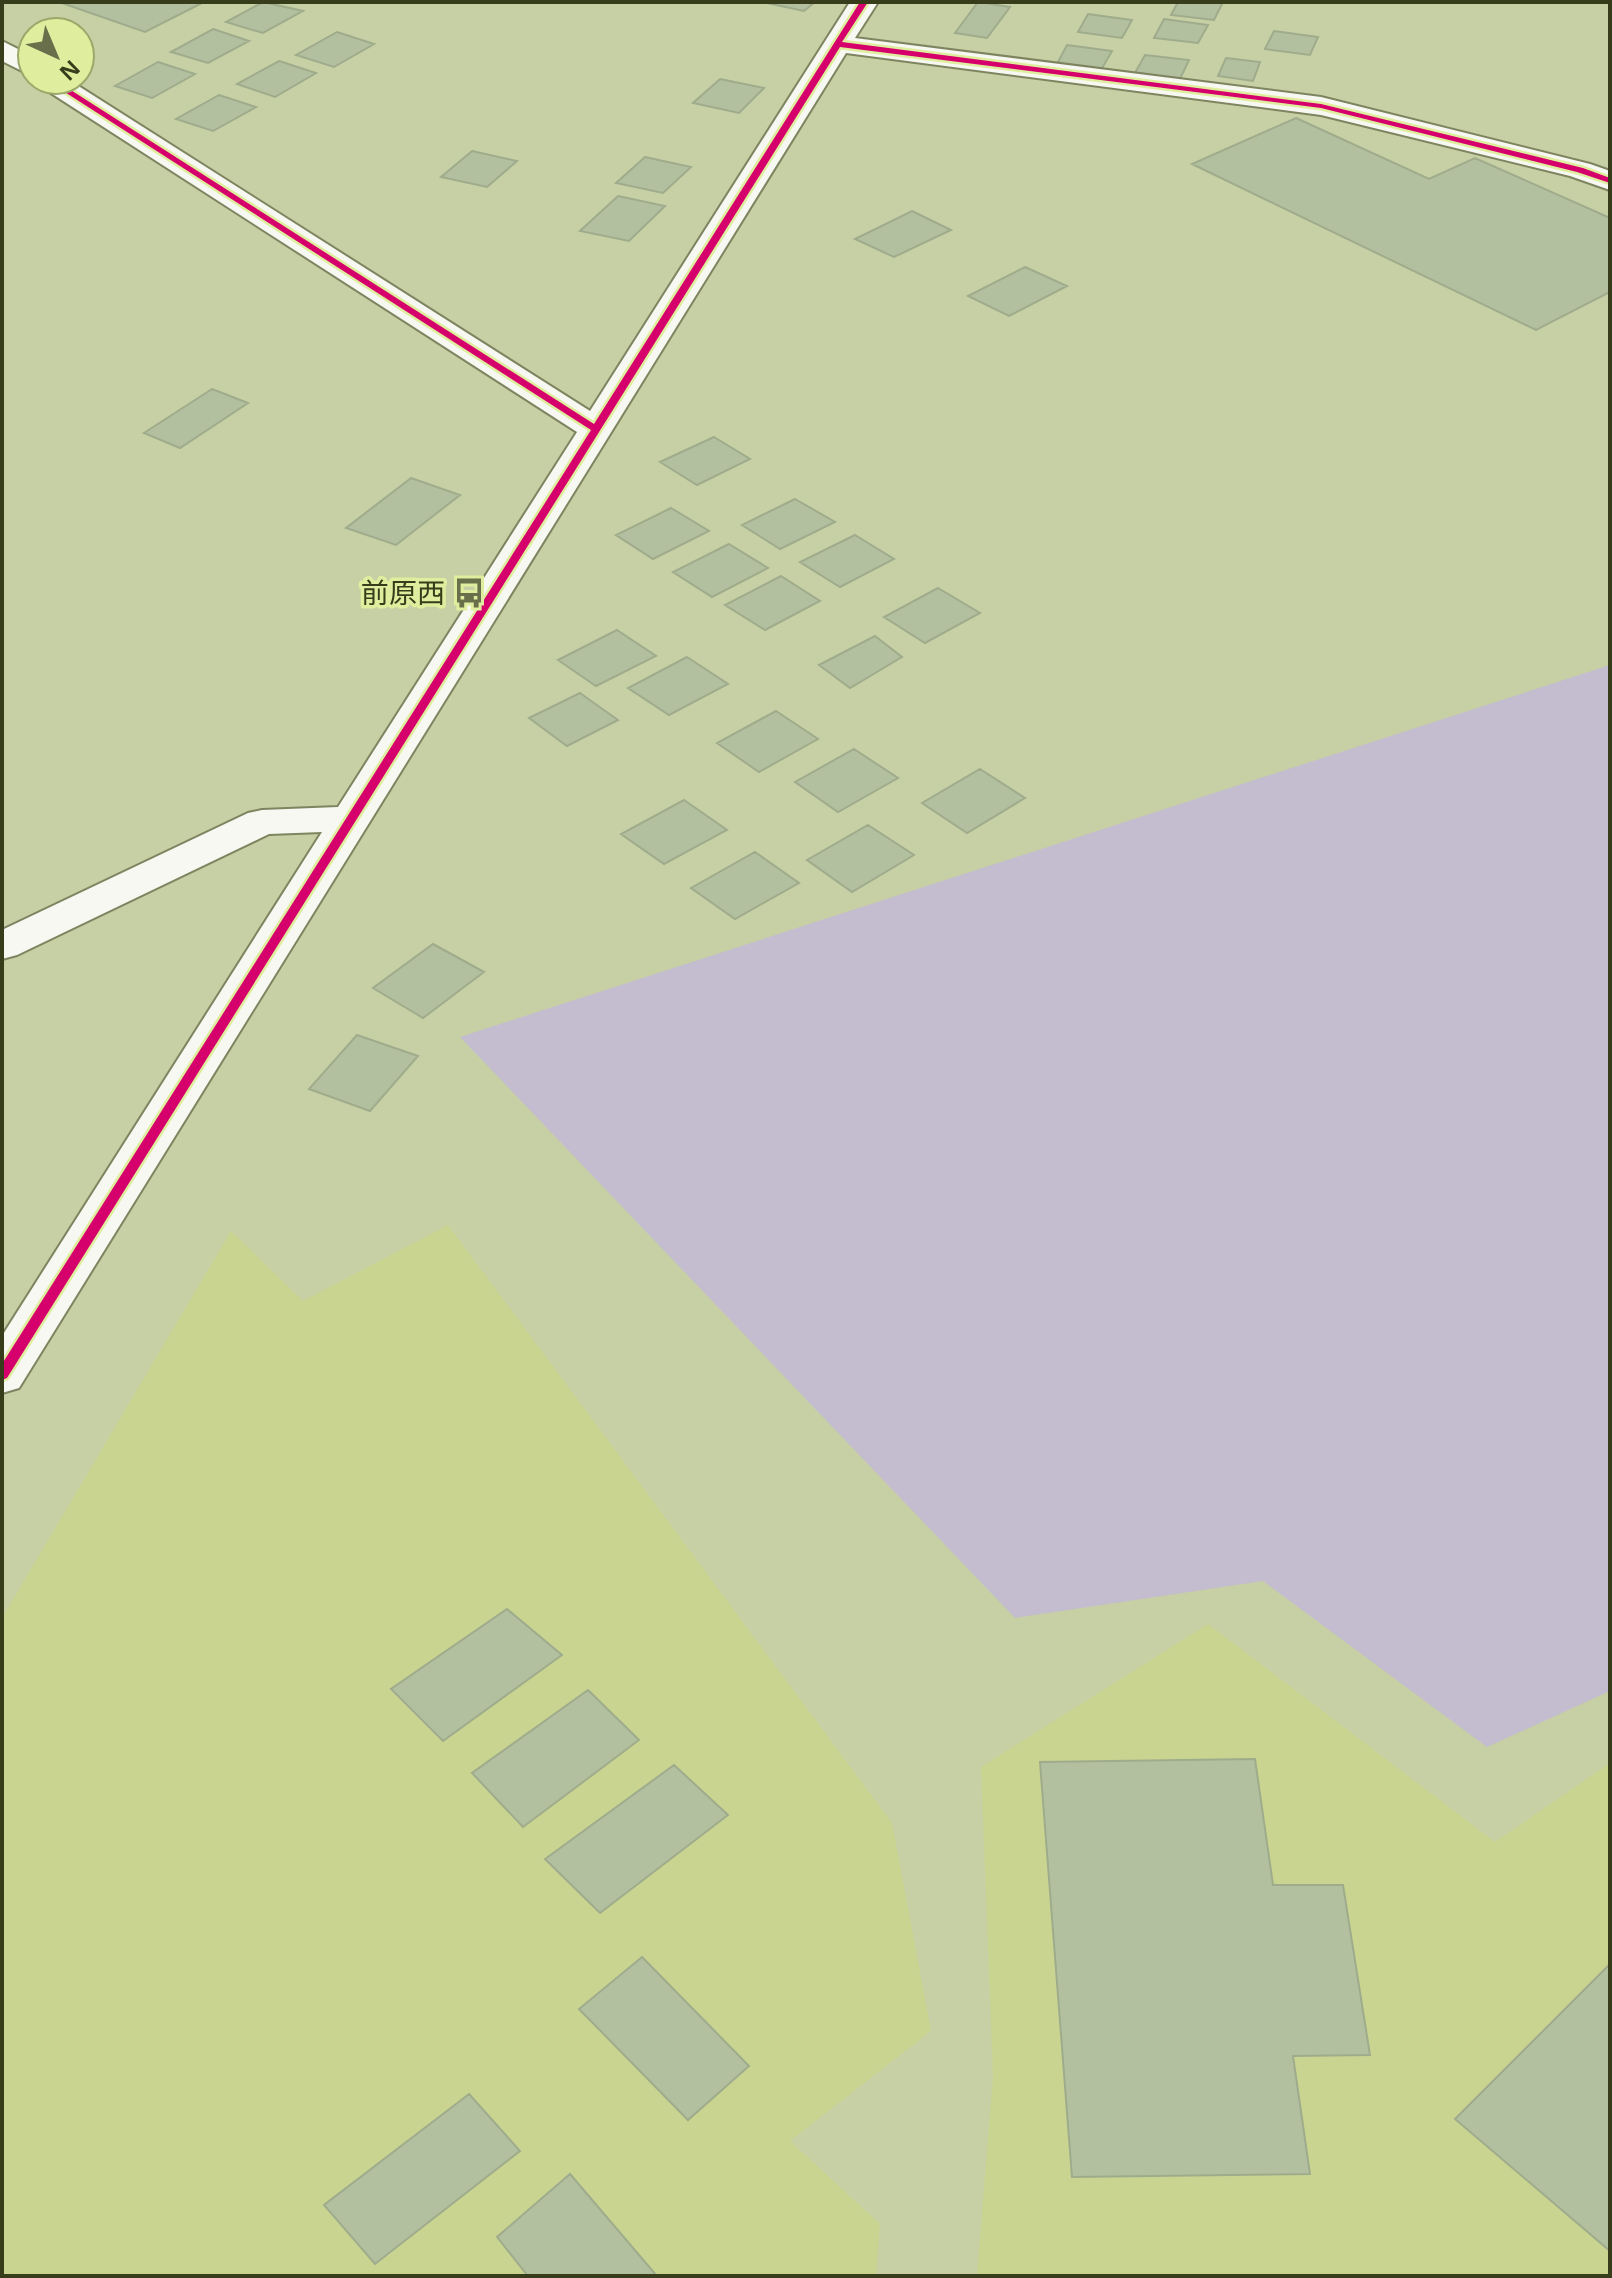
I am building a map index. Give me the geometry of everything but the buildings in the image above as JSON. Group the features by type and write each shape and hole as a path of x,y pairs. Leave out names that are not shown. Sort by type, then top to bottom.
{"street":[{"path":"2,1375 864,2"},
{"path":"838,44 1321,106 1580,170 1610,181"},
{"path":"75,96 597,430"},
{"path":"2,946 262,822 352,819"}],"shaded area":[{"path":"1610,665 1610,1691 1487,1747 1263,1581 1015,1618 460,1037"},
{"path":"448,1225 892,1823 931,2031 790,2141 880,2224 876,2276 2,2276 2,1618 231,1231 303,1301"},
{"path":"1208,1624 1495,1842 1610,1763 1610,2276 977,2276 993,2076 981,1767"}],"cycle path":[{"path":"2,1375 864,2"},
{"path":"838,44 1321,106 1580,170 1610,181"},
{"path":"75,96 597,430"}],"place":[{"name":"前原西","path":"469,593"}]}
